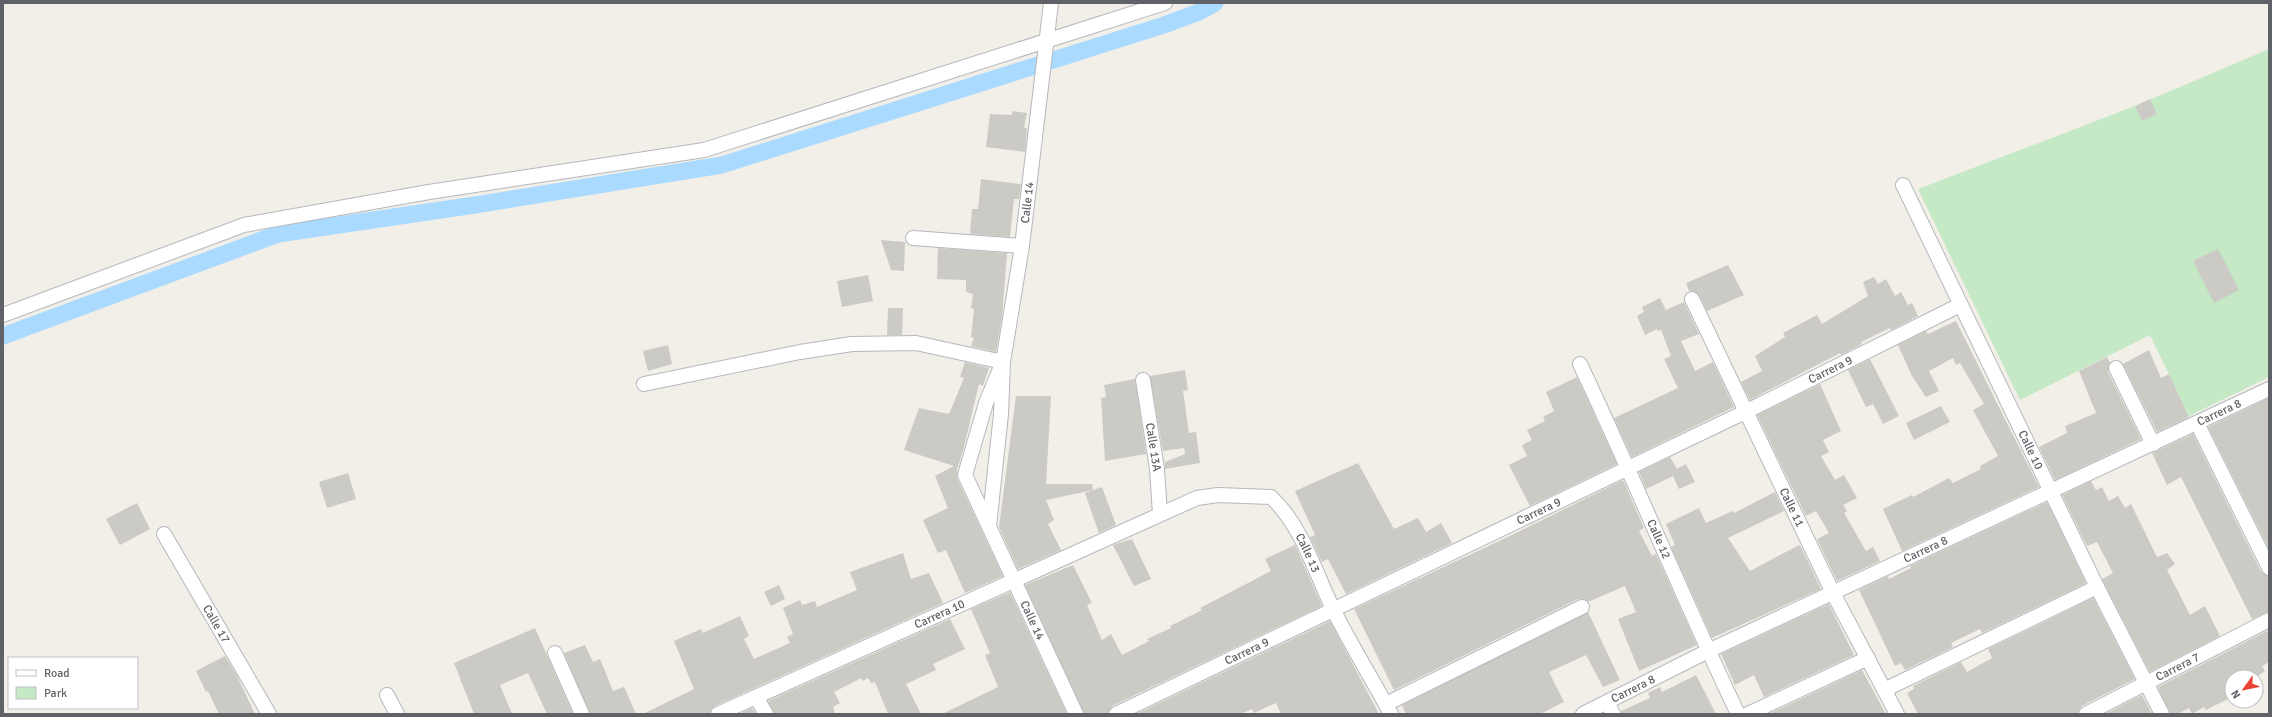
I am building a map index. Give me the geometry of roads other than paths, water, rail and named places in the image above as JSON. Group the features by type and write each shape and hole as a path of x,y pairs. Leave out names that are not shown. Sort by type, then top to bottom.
{"street":[{"name":"Calle 14","path":"989,526 1001,414 1003,362 1022,246 1045,42 1051,3"},
{"path":"3,315 244,225 429,192 704,150 1165,3"},
{"name":"Calle 10","path":"1903,185 2097,587 2162,714"},
{"path":"913,238 1022,246"},
{"name":"Calle 11","path":"1692,298 1745,412 1833,593 1897,714"},
{"name":"Carrera 9","path":"1116,714 1745,412 1960,305"},
{"path":"644,384 800,352 852,344 916,343 1003,362"},
{"name":"Calle 14","path":"1003,362 986,403 965,474 1076,714"},
{"name":"Calle 12","path":"1580,364 1629,468 1708,651 1738,714"},
{"path":"2116,368 2153,444"},
{"name":"Calle 13A","path":"1143,380 1157,469 1160,514"},
{"name":"Carrera 8","path":"1583,714 1610,708 1708,651 2269,389"},
{"path":"2197,423 2269,568"},
{"name":"Calle 13","path":"1160,514 1196,498 1218,495 1271,497 1281,506 1295,529 1334,610 1388,709"},
{"name":"Carrera 10","path":"718,714 1014,582 1160,514"},
{"name":"Calle 17","path":"164,534 269,714"},
{"path":"1884,690 2097,587"},
{"path":"1388,709 1582,607"},
{"name":"Carrera 7","path":"2086,714 2269,620"},
{"path":"555,653 582,714"},
{"path":"1748,714 1868,658"},
{"path":"387,695 397,714"},
{"path":"756,697 766,714"}],"waterway":[{"path":"3,336 278,234 475,205 722,165 1164,25 1199,12 1215,3"}]}
